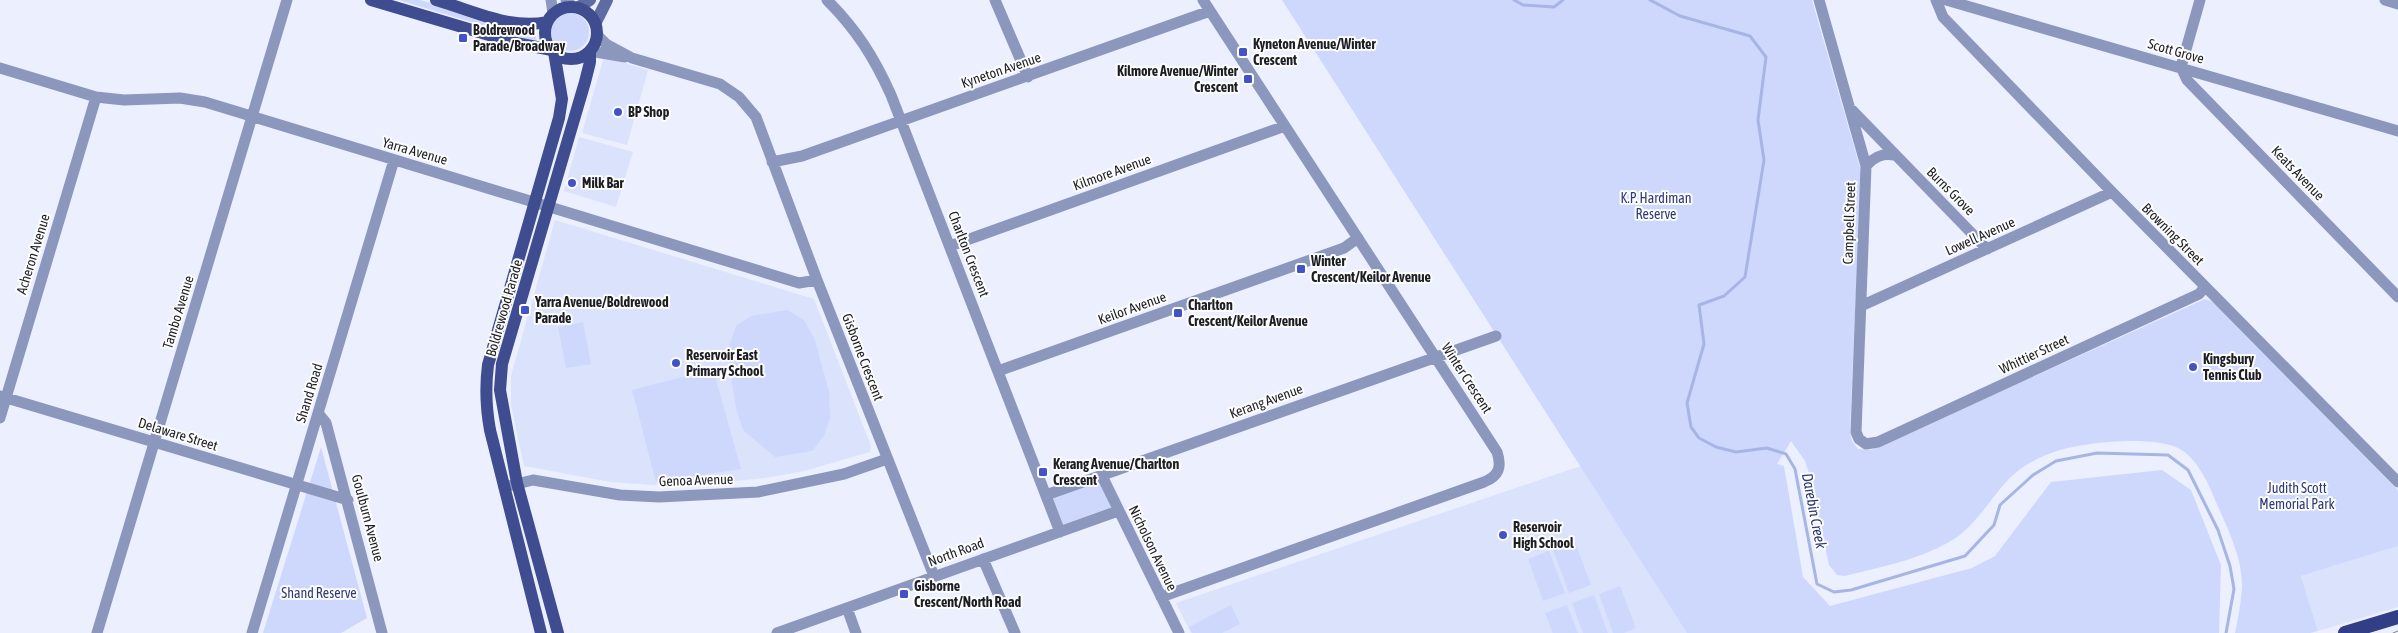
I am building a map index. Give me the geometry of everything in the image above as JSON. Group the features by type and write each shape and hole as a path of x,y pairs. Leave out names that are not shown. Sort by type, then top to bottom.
{"highway":[{"path":"2345,633 2398,617"}],"main road":[{"path":"371,0 394,3 516,42 553,51 569,59 580,57 590,51 598,36 596,22 589,13 572,4"},
{"path":"436,0 512,23 529,25 550,18 562,8 590,0"},
{"path":"596,22 607,0"},
{"path":"550,18 545,37 553,51"},
{"name":"Boldrewood Parade","path":"541,633 487,414 486,385 488,365 558,121 562,99 553,51"},
{"name":"Boldrewood Parade","path":"558,633 518,483 500,390 502,364 590,62 590,51"},
{"path":"558,121 572,125"}],"street":[{"name":"Tambo Avenue","path":"97,633 287,0"},
{"path":"550,18 551,0"},
{"name":"Charlton Crescent","path":"827,0 842,15 872,54 901,120 1060,532"},
{"path":"995,0 1028,77"},
{"name":"Winter Crescent","path":"1161,597 1492,478 1500,467 1497,452 1203,0"},
{"name":"Campbell Street","path":"1819,0 1866,166 1856,432 1859,439 1866,444 1872,444"},
{"name":"Browning Street","path":"1936,0 1942,17 2398,482"},
{"name":"Scott Grove","path":"1946,0 2398,131"},
{"path":"2181,67 2200,0"},
{"path":"2385,0 2398,4"},
{"name":"Kyneton Avenue","path":"774,166 1210,11"},
{"name":"Gisborne Crescent","path":"598,36 606,44 632,58 720,84 748,106 764,133 767,149 815,275 934,576"},
{"path":"590,51 632,58"},
{"name":"Keats Avenue","path":"2181,67 2187,80 2209,105 2398,297"},
{"name":"Yarra Avenue","path":"0,68 96,97 124,100 180,98 206,102 252,118 805,284 815,275"},
{"name":"Acheron Avenue","path":"0,418 3,397 96,97"},
{"name":"Burns Grove","path":"1851,109 1987,249"},
{"name":"Kilmore Avenue","path":"950,246 1285,126"},
{"path":"1866,166 1886,153 1894,155"},
{"name":"Shand Road","path":"252,633 394,160"},
{"name":"Lowell Avenue","path":"1861,306 2112,192"},
{"name":"Keilor Avenue","path":"998,371 1344,248 1358,238"},
{"name":"Whittier Street","path":"1872,444 2199,294 2205,287"},
{"name":"Kerang Avenue","path":"1046,495 1496,336"},
{"name":"Delaware Street","path":"3,397 348,500"},
{"name":"Goulburn Avenue","path":"318,413 326,423 382,633"},
{"name":"Genoa Avenue","path":"504,487 532,480 620,495 690,497 758,492 800,485 887,459"},
{"name":"Nicholson Avenue","path":"1102,476 1179,633"},
{"name":"North Road","path":"777,633 1118,511"},
{"path":"983,559 1015,633"},
{"path":"847,608 856,633"}],"shaded area":[{"path":"604,57 648,70 627,145 582,133"},
{"path":"579,137 633,152 616,207 564,191"},
{"name":"Reservoir East Primary School","path":"555,220 814,299 871,446 870,452 804,471 772,477 701,485 654,485 611,482 524,466 511,405 511,376"},
{"name":"Reservoir High School","path":"1581,466 1691,633 1191,633 1176,603"},
{"path":"2398,546 2398,607 2318,631 2301,576"}],"green space":[{"path":"399,0 420,0 535,33 537,42"},
{"name":"K.P. Hardiman Reserve","path":"1282,0 1812,0 1861,171 1850,431 1852,441 1858,449 1871,450 2205,299 2216,303 2398,490 2398,546 2301,576 2318,631 2310,633 2235,633 2242,588 2240,564 2228,528 2204,476 2191,457 2180,449 2154,442 2120,441 2069,448 2038,458 2020,469 2010,478 1969,527 1949,542 1925,554 1899,562 1845,576 1837,575 1829,565 1805,461 1791,441 1777,464 1784,466 1803,577 1830,606 1972,568 1995,556 2051,482 2162,470 2191,490 2221,565 2219,633 1687,633"},
{"path":"570,13 583,19 589,32 583,45 570,51 557,45 551,32 557,19"},
{"path":"787,310 804,320 815,340 829,392 830,418 824,436 812,451 775,457 743,430 736,408 727,352 736,326 751,316"},
{"path":"583,322 591,364 566,368 558,327"},
{"path":"713,369 741,469 656,482 632,390"},
{"name":"Shand Reserve","path":"321,447 367,618 341,633 263,633"},
{"path":"1102,476 1118,511 1060,532 1046,495"},
{"path":"1575,542 1591,585 1569,593 1553,550"},
{"path":"1549,551 1565,593 1543,601 1528,559"},
{"path":"1620,586 1636,628 1624,633 1613,633 1599,594"},
{"path":"1594,595 1608,633 1583,633 1572,603"},
{"path":"1231,605 1240,624 1222,633 1192,633 1189,627"},
{"path":"1567,605 1578,633 1553,633 1545,613"}],"waterway":[{"name":"Darebin Creek","path":"1514,0 1523,5 1554,7 1563,0"},
{"name":"Darebin Creek","path":"1650,0 1680,16 1750,36 1766,57 1758,120 1764,160 1745,277 1724,296 1699,305 1704,344 1687,403 1691,427 1699,438 1716,447 1736,452 1767,448 1786,454 1795,469 1817,584 1834,592 1851,590 1965,556 1994,525 2000,505 2033,475 2056,461 2097,453 2168,455 2188,470 2218,530 2230,566 2234,589 2226,633"}],"tram line":[{"path":"2393,633 2398,631"}],"place":[{"name":"Boldrewood Parade/Broadway","path":"463,38"},
{"name":"Kyneton Avenue/Winter Crescent","path":"1243,52"},
{"name":"Kilmore Avenue/Winter Crescent","path":"1248,79"},
{"name":"BP Shop","path":"618,112"},
{"name":"Milk Bar","path":"572,183"},
{"name":"Winter Crescent/Keilor Avenue","path":"1301,269"},
{"name":"Yarra Avenue/Boldrewood Parade","path":"525,310"},
{"name":"Charlton Crescent/Keilor Avenue","path":"1178,313"},
{"name":"Reservoir East Primary School","path":"676,363"},
{"name":"Kingsbury Tennis Club","path":"2193,367"},
{"name":"Kerang Avenue/Charlton Crescent","path":"1043,472"},
{"name":"Reservoir High School","path":"1503,535"},
{"name":"Gisborne Crescent/North Road","path":"904,594"}],"park label":[{"name":"Judith Scott Memorial Park","path":"2297,496"}]}
